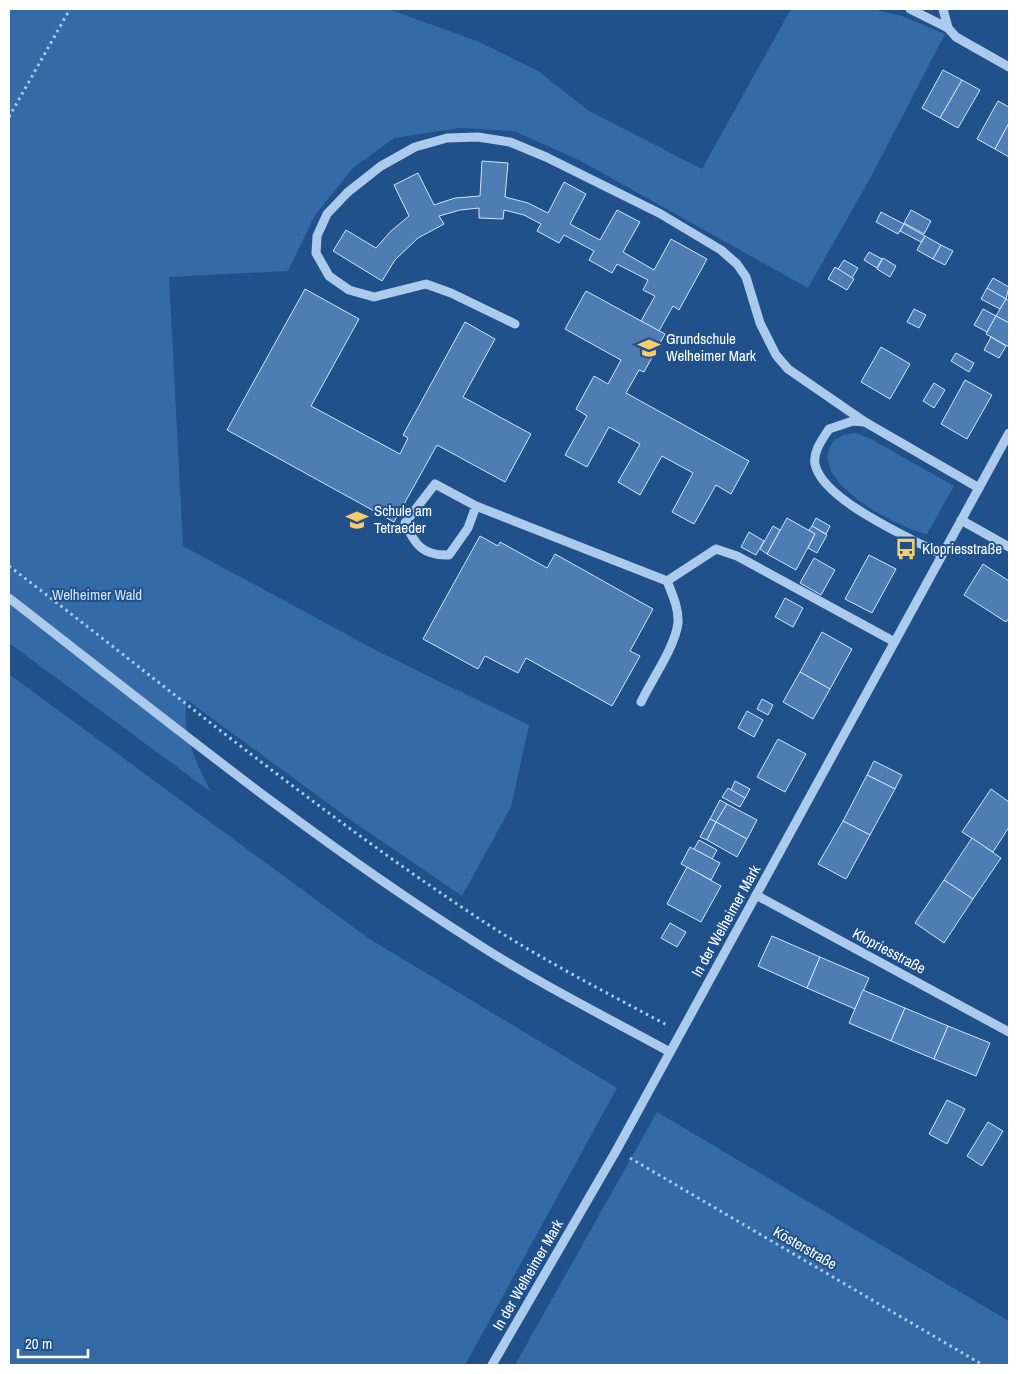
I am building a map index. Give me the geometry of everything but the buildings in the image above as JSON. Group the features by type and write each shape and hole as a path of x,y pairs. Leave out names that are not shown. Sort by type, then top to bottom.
{"street":[{"path":"910,9 948,28 956,37 1009,67"},
{"path":"943,9 948,28"},
{"path":"515,324 451,293 426,284 374,296 348,290 329,276 316,253 317,236 327,214 348,192 381,166 415,147 447,138 478,137 510,142 546,157 659,213 721,250 737,264 746,277 760,323 776,355 788,369 866,422 978,488"},
{"path":"866,422 853,422 829,429 816,453 815,464 822,479 844,502 942,555"},
{"name":"In der Welheimer Mark","path":"492,1365 616,1151 1009,433"},
{"path":"476,506 468,528 448,555 433,556 414,542 405,523 435,484 476,506 667,581 676,603 678,622 673,640 641,702"},
{"path":"961,520 1009,547"},
{"path":"667,581 716,549 736,556 894,641"},
{"path":"9,598 202,751 406,896 474,942 534,978 670,1052"},
{"name":"Klopriesstraße","path":"756,895 1009,1032"}],"path":[{"path":"9,117 70,9"},
{"path":"9,566 217,729 370,843 484,922 552,963 681,1032"},
{"name":"Kösterstraße","path":"616,1151 983,1365"}],"green space":[{"name":"Welheimer Wald","path":"9,9 388,9 477,41 538,71 589,111 702,169 791,9 872,9 902,16 945,34 873,173 808,288 581,161 514,131 459,128 394,138 353,168 315,215 288,271 169,277 183,546 381,653 529,725 511,807 462,896 348,818 187,700 186,724 191,748 211,792 9,643"},
{"path":"854,433 869,438 954,486 927,534 880,514 847,491 835,477 828,463 829,449 833,442 839,438"},
{"path":"9,674 368,938 617,1088 465,1365 9,1365"},
{"path":"657,1112 1009,1321 1009,1365 515,1365"}],"place":[{"name":"Grundschule Welheimer Mark","path":"649,348"},
{"name":"Schule am Tetraeder","path":"357,520"},
{"name":"Klopriesstraße","path":"906,549"}]}
